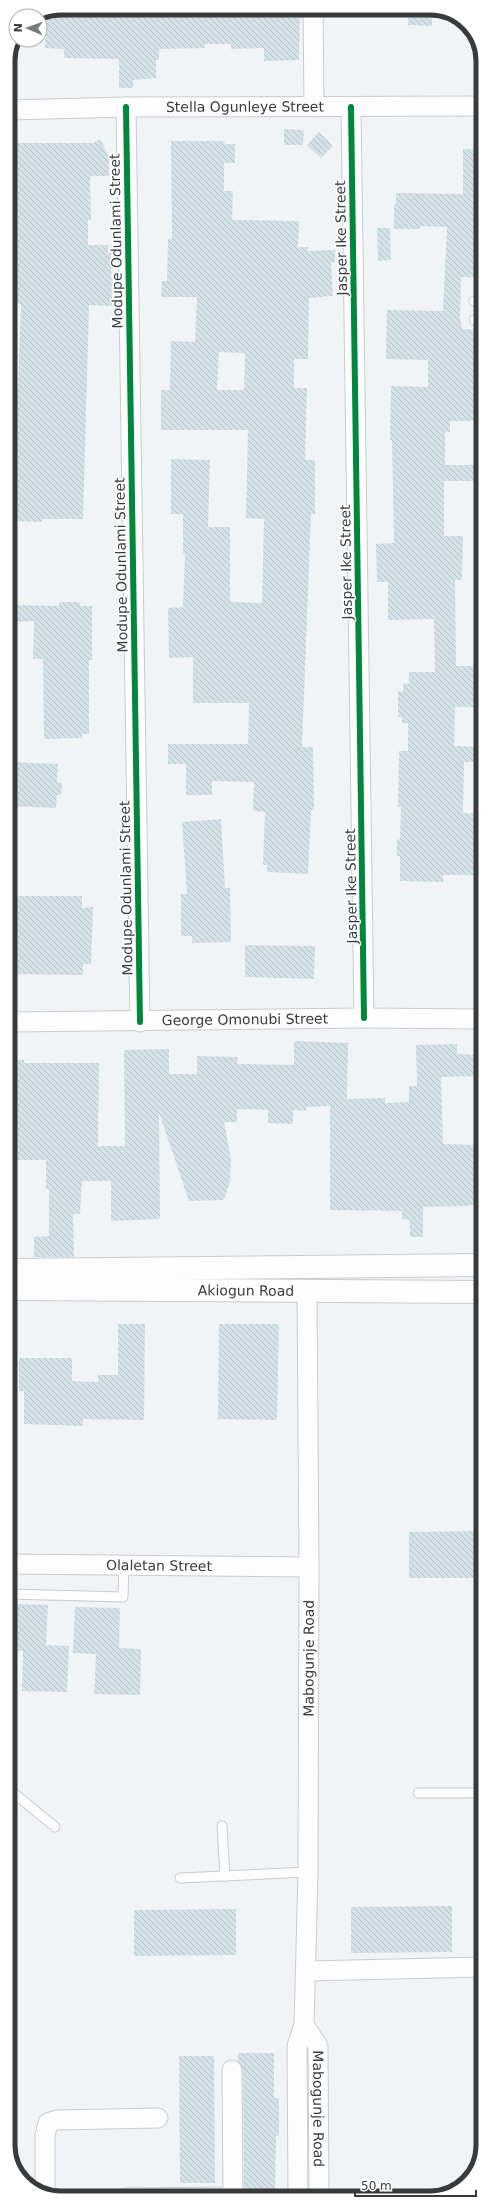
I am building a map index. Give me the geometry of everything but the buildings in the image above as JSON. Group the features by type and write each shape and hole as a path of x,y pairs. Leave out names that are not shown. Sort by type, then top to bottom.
{"street":[{"path":"313,15 314,107"},
{"name":"Stella Ogunleye Street","path":"15,110 126,107 476,106"},
{"name":"Modupe Odunlami Street","path":"126,107 140,1022"},
{"name":"Jasper Ike Street","path":"351,107 364,1018"},
{"name":"George Omonubi Street","path":"15,1022 140,1022 364,1018 476,1019"},
{"path":"15,1270 476,1265"},
{"name":"Akiogun Road","path":"15,1289 476,1292"},
{"name":"Mabogunje Road","path":"298,2191 298,2046 304,2025 308,1872 309,1567 307,1291"},
{"name":"Olaletan Street","path":"15,1564 309,1567"},
{"path":"306,1971 476,1967"},
{"name":"Mabogunje Road","path":"304,2025 318,2046 319,2191"},
{"path":"232,2070 233,2191"},
{"path":"45,2188 45,2136 48,2123 57,2120 158,2118"}],"lane":[{"path":"15,1594 122,1597 124,1565"},
{"path":"418,1793 476,1793"},
{"path":"15,1794 55,1827"},
{"path":"222,1826 225,1876"},
{"path":"180,1878 308,1872"}],"cycle path":[{"path":"126,107 140,1022"},
{"path":"351,107 364,1018"}]}
